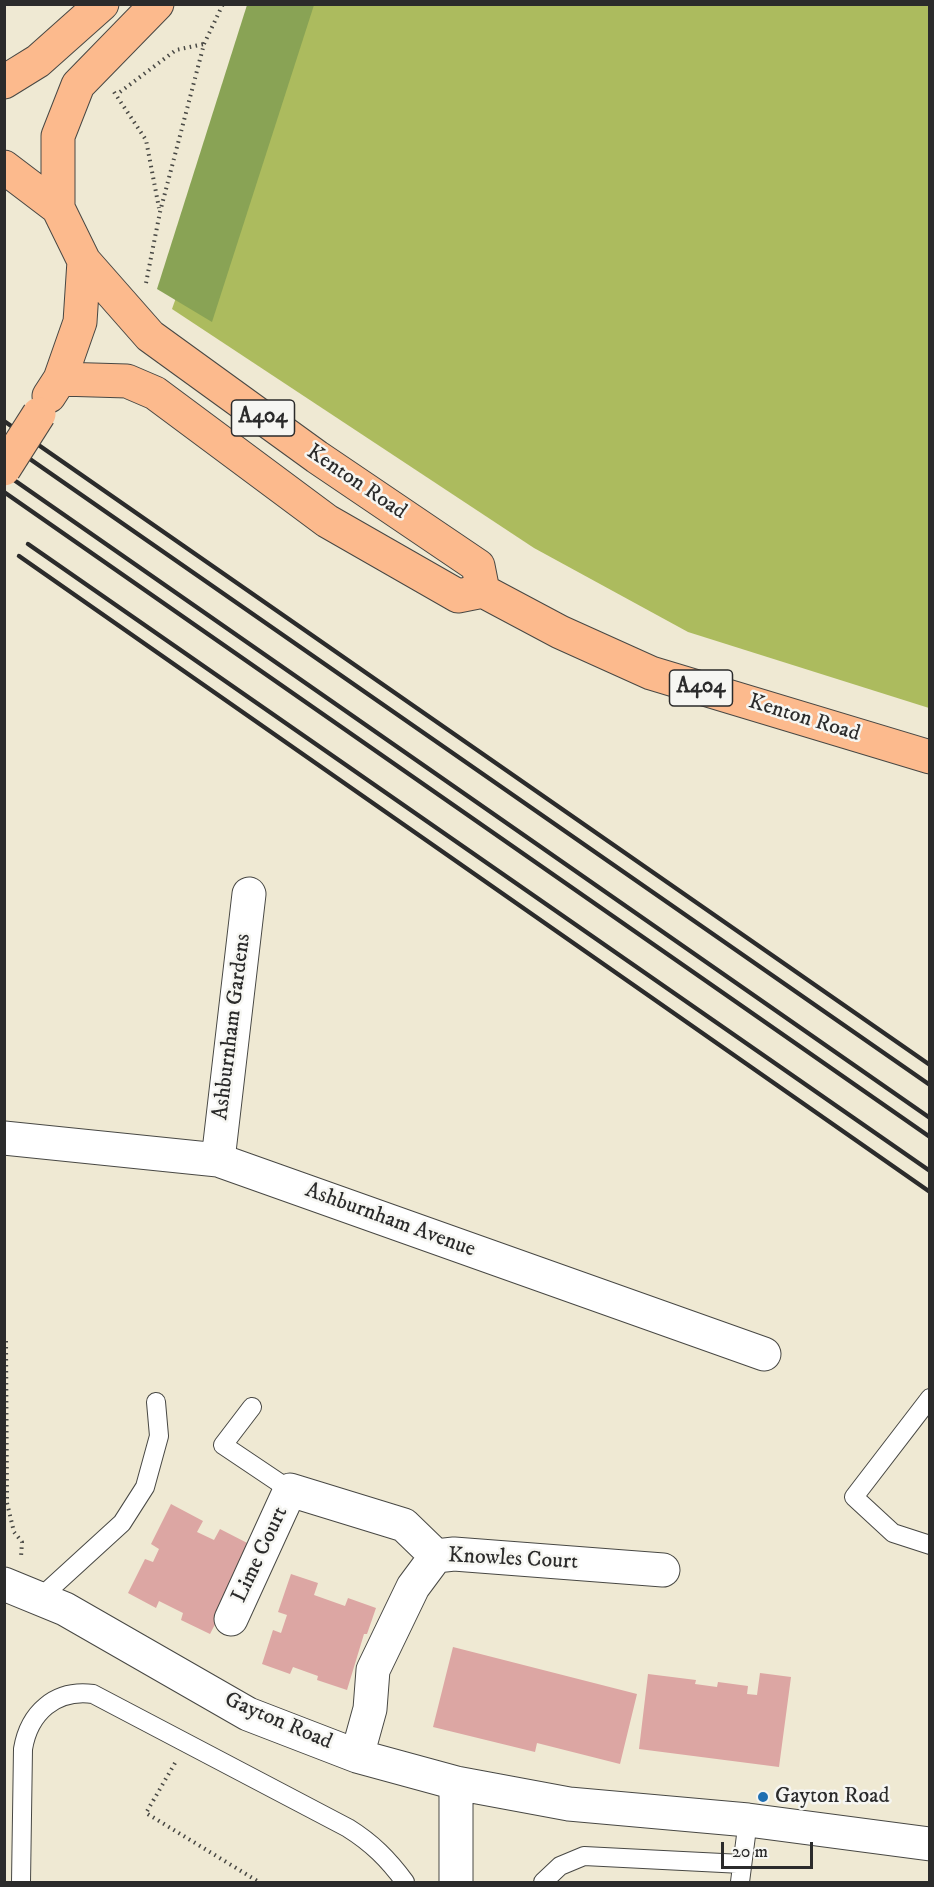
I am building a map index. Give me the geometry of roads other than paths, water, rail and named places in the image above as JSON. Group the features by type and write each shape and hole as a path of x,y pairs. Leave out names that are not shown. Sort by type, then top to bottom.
{"main road":[{"path":"4,82 38,61 102,4"},
{"path":"4,469 60,379 80,322 84,261 58,208 58,136 78,85 157,4"},
{"path":"4,167 58,208"},
{"name":"Kenton Road","path":"84,261 150,336 317,457 478,566 483,591"},
{"name":"Kenton Road","path":"60,379 127,381 155,393 347,534 458,596 483,591 560,632 651,673 930,757"}],"street":[{"name":"Ashburnham Gardens","path":"218,1160 249,894"},
{"name":"Ashburnham Avenue","path":"4,1138 218,1160 764,1354"},
{"path":"290,1490 404,1525 436,1556"},
{"name":"Lime Court","path":"231,1619 290,1490"},
{"name":"Knowles Court","path":"357,1756 370,1709 373,1670 413,1587 436,1556 454,1554 663,1570"},
{"name":"Gayton Road","path":"4,1584 41,1597 248,1714 357,1756 456,1783 569,1804 748,1820 930,1844"},
{"path":"456,1783 456,1882"}],"lane":[{"path":"930,1398 854,1497 893,1533 930,1545"},
{"path":"41,1597 122,1523 145,1487 159,1436 156,1402"},
{"path":"252,1407 222,1445 290,1490"},
{"path":"21,1882 23,1749 26,1731 33,1718 65,1694 93,1694 371,1842 388,1859 405,1882"},
{"path":"543,1882 560,1866 584,1856 741,1873 748,1820"}],"railway":[{"path":"4,421 930,1065"},
{"path":"4,441 930,1085"},
{"path":"4,473 930,1118"},
{"path":"4,492 930,1137"},
{"path":"28,544 930,1171"},
{"path":"19,556 930,1192"}],"place":[{"name":"Gayton Road","path":"763,1797"}]}
